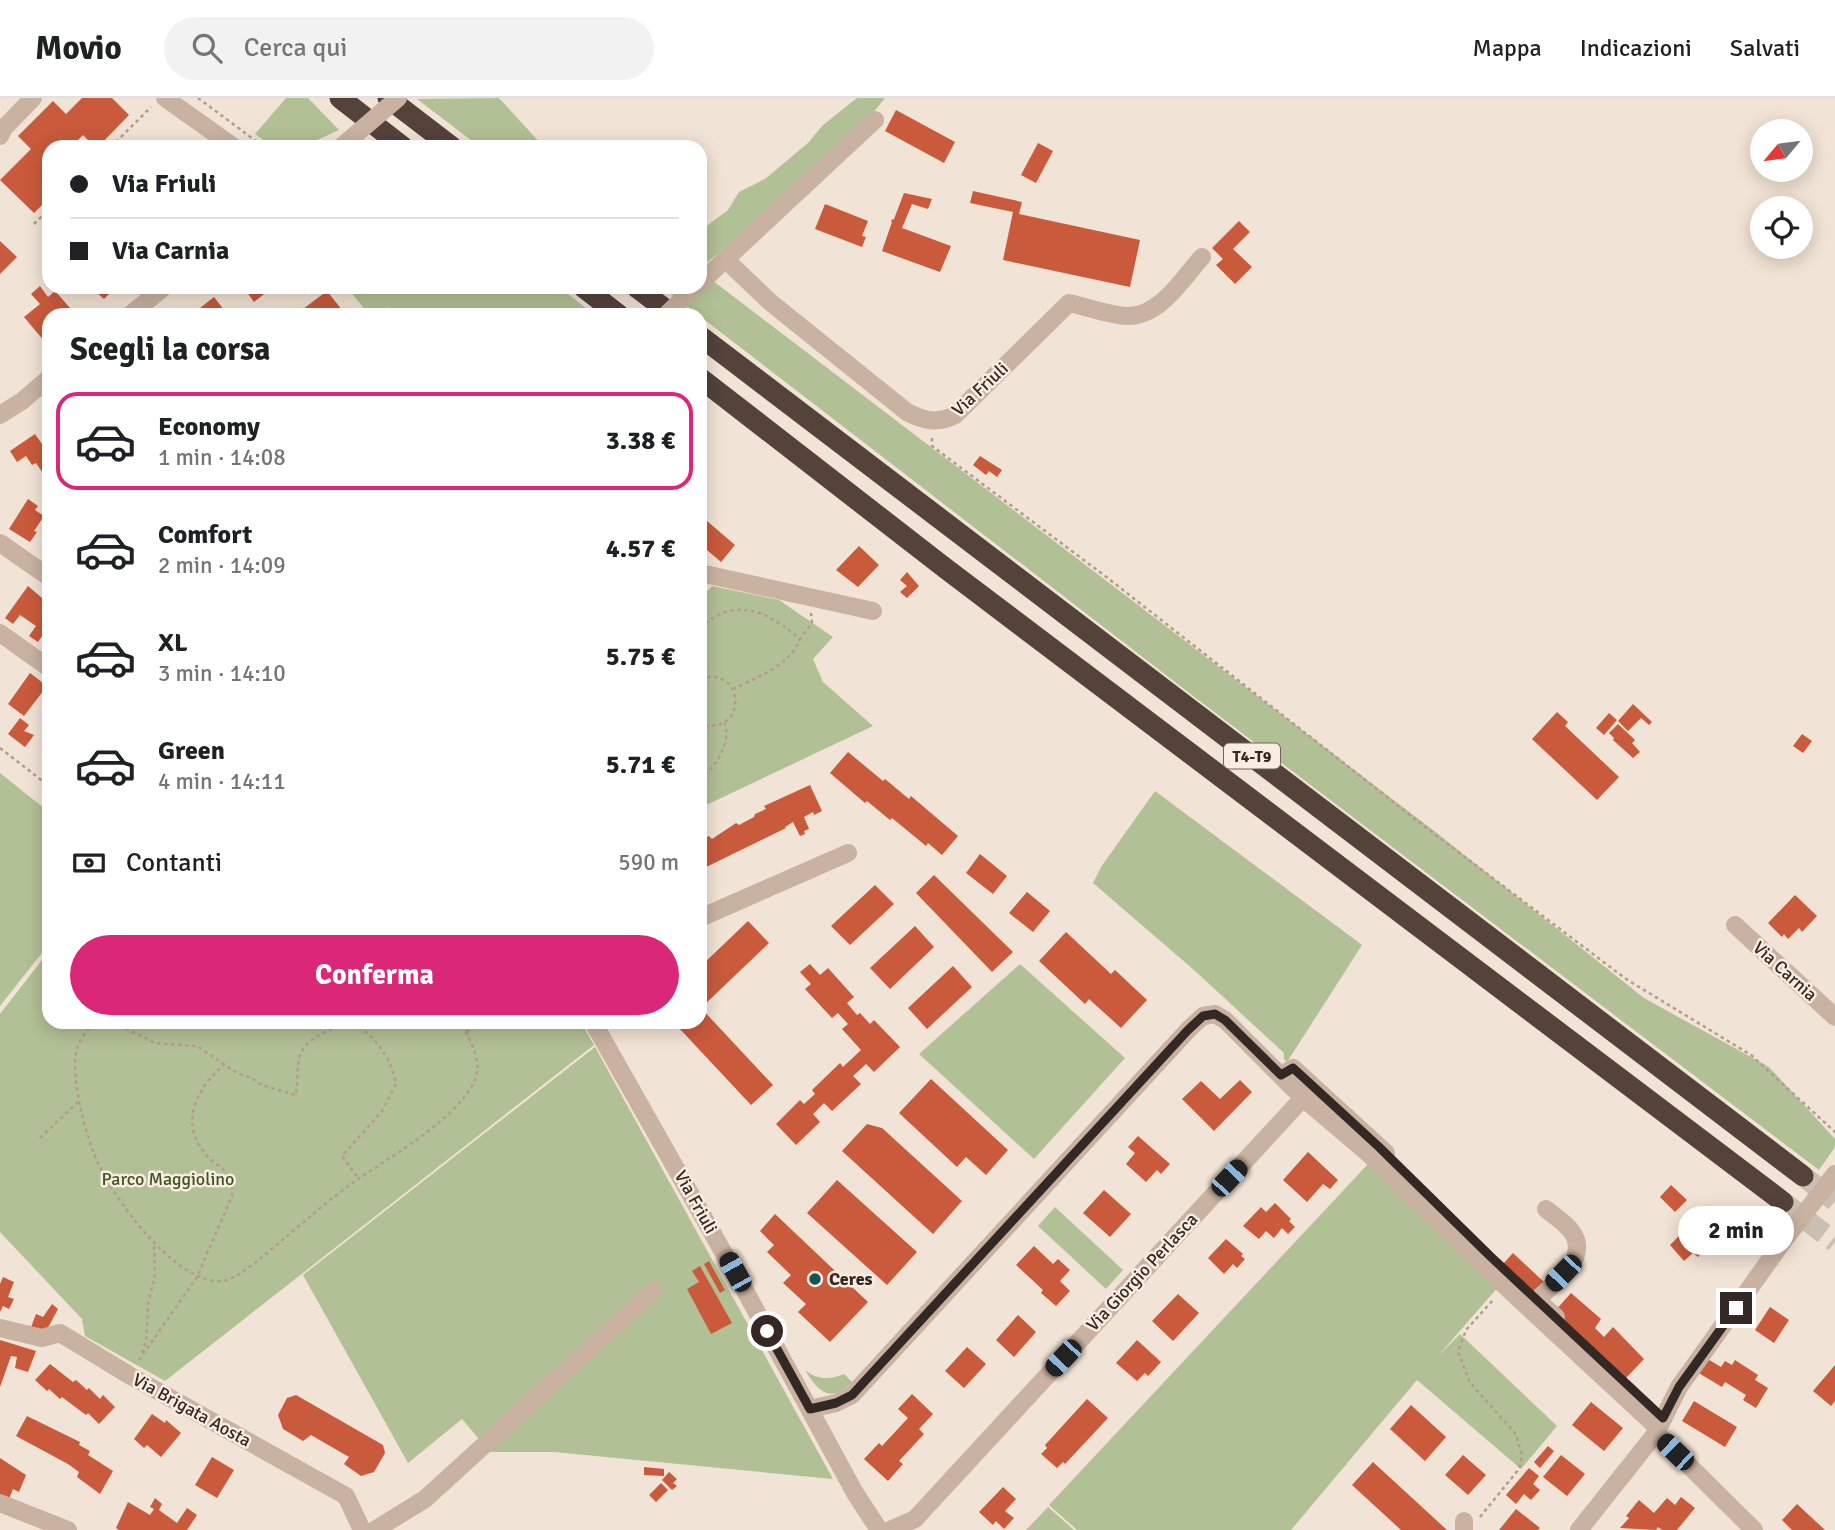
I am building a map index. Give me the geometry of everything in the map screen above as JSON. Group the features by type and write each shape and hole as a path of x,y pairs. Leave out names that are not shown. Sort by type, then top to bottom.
{"highway":[{"path":"340,98 394,140"},
{"path":"388,98 443,140"},
{"path":"592,294 611,308"},
{"path":"645,294 664,308"},
{"name":"T4-T9","path":"707,341 1803,1176"},
{"name":"T4-T9","path":"707,382 957,577 1783,1202"}],"street":[{"path":"0,136 4,128 33,98"},
{"path":"349,140 398,98"},
{"path":"159,101 220,140"},
{"path":"707,276 875,120"},
{"name":"Via Friuli","path":"725,259 770,302 907,412 931,421 945,420 955,415 1069,303 1128,316 1141,314 1164,300 1202,257"},
{"path":"138,308 156,294"},
{"path":"674,308 688,294"},
{"path":"0,415 42,385"},
{"path":"0,542 42,572"},
{"path":"707,575 873,611"},
{"path":"0,633 42,663"},
{"path":"707,915 848,853"},
{"name":"Via Carnia","path":"1735,925 1835,1017"},
{"path":"810,1409 836,1403 852,1395 1203,1016 1215,1014 1225,1020 1303,1098 1370,1155 1505,1286 1659,1426"},
{"name":"Via Friuli","path":"597,1029 878,1530"},
{"path":"1281,1075 1293,1068 1379,1147 1539,1301 1754,1530"},
{"name":"Via Giorgio Perlasca","path":"890,1530 915,1519 1303,1098"},
{"path":"1579,1530 1659,1426 1679,1387 1784,1240 1835,1174"},
{"path":"1539,1301 1576,1260 1577,1244 1572,1231 1546,1209"},
{"path":"375,1530 425,1499 653,1291"},
{"name":"Via Brigata Aosta","path":"0,1328 42,1338 60,1333 129,1375 346,1496 362,1530"},
{"path":"0,1503 68,1530"},
{"path":"18,1530 27,1514"}],"path":[{"path":"198,98 255,140"},
{"path":"118,140 159,101"},
{"path":"34,224 42,216"},
{"path":"931,421 932,446 1109,579 1424,826 1626,979 1751,1055 1835,1132"},
{"path":"733,690 784,661 796,649 812,623 810,597"},
{"path":"707,623 719,614 747,610 775,619 800,639"},
{"path":"707,677 720,678 733,690 736,698 734,710 725,723 713,727 707,726"},
{"path":"707,774 714,767 722,751 728,734 725,723"},
{"path":"0,748 42,781"},
{"path":"89,1029 76,1050 75,1075 87,1134 98,1164 113,1190 154,1241 197,1277 216,1282 232,1279 273,1249 311,1214 432,1127 463,1098 478,1070 464,1029"},
{"path":"127,1029 155,1043 197,1046 223,1065 262,1085 296,1095 300,1056 305,1046 315,1037 333,1029"},
{"path":"358,1178 342,1156 382,1111 396,1084 388,1057 363,1029"},
{"path":"466,1032 471,1029"},
{"path":"129,1375 197,1277 232,1196 233,1184 230,1177 200,1147 193,1124 196,1098 208,1077 223,1065"},
{"path":"40,1138 79,1101"},
{"path":"141,1357 146,1342 148,1304 155,1275 154,1241"},
{"path":"1469,1523 1520,1469 1522,1455 1516,1434 1470,1382 1458,1351 1466,1330 1505,1286"}],"green space":[{"path":"286,98 308,98 339,130 317,140 263,140 255,134"},
{"path":"499,98 537,140 471,140 417,99"},
{"path":"857,98 885,98 838,157 707,262 707,226 728,210 739,192 765,179 808,143 823,125"},
{"path":"707,276 1433,830 1644,998 1769,1067 1835,1139 1835,1147 1819,1170 1197,699 707,322 707,308 689,308 671,294 707,294"},
{"path":"352,294 568,294 586,308 387,307 364,308"},
{"path":"712,586 779,600 833,637 813,659 823,682 873,726 707,805 707,591"},
{"path":"0,773 42,806 42,953 0,1006"},
{"path":"1155,791 1362,945 1287,1062 1284,1053 1194,970 1093,883 1101,867"},
{"name":"Parco Maggiolino","path":"42,960 42,1029 585,1029 594,1045 165,1381 85,1336 82,1319 0,1232 0,1014"},
{"path":"1020,964 1125,1058 1034,1159 919,1054"},
{"path":"595,1047 833,1479 554,1452 490,1452 462,1419 408,1463 303,1275"},
{"path":"1369,1163 1499,1286 1438,1356 1460,1334 1557,1426 1521,1469 1417,1380 1291,1530 1077,1530 1049,1505"},
{"path":"1055,1207 1123,1270 1106,1289 1038,1226"},
{"path":"805,1370 824,1378 844,1374 852,1382 844,1389 831,1394 820,1389"},
{"path":"1048,1507 1074,1530 1026,1530"}],"building":[{"path":"82,98 112,98 129,115 105,140 88,140 83,135 78,140 42,140 42,205 34,213 0,180 31,149 18,136 53,101 66,114"},
{"path":"896,110 955,142 944,163 885,131"},
{"path":"1038,143 1053,151 1036,183 1021,175"},
{"path":"973,191 1022,202 1019,214 1140,240 1130,287 1003,260 1013,212 970,203"},
{"path":"904,193 932,199 928,209 912,204 902,228 951,246 940,272 882,251 891,220 894,219"},
{"path":"825,204 868,221 862,236 866,237 862,247 815,229"},
{"path":"1239,221 1250,232 1233,249 1252,267 1235,284 1216,265 1223,259 1212,248"},
{"path":"0,241 17,257 0,274"},
{"path":"40,286 42,294 48,297 58,294 70,308 42,308 42,338 24,317 40,304 31,294"},
{"path":"248,294 264,294 254,302"},
{"path":"323,294 329,294 340,308 304,308"},
{"path":"214,297 223,308 200,308"},
{"path":"35,434 42,444 42,472 36,463 32,465 26,456 17,462 10,451"},
{"path":"980,456 1002,470 997,477 989,471 986,475 973,465"},
{"path":"28,499 38,506 35,510 42,515 42,519 30,542 9,529"},
{"path":"707,521 735,545 721,562 707,550"},
{"path":"859,546 879,565 858,587 836,570"},
{"path":"907,572 919,586 907,598 900,592 907,586 900,580"},
{"path":"28,586 42,598 42,636 38,642 29,636 36,626 20,615 13,624 5,618"},
{"path":"30,673 42,682 42,693 24,716 8,704"},
{"path":"1633,704 1652,722 1649,725 1641,718 1628,731 1618,721"},
{"path":"1557,712 1568,722 1565,726 1619,777 1597,800 1532,739"},
{"path":"1609,713 1617,720 1604,735 1596,728"},
{"path":"20,718 29,725 24,731 34,735 25,747 8,734"},
{"path":"1618,724 1635,740 1632,743 1640,752 1633,758 1609,733"},
{"path":"1802,734 1812,741 1803,753 1793,746"},
{"path":"848,752 883,781 885,779 909,799 911,796 958,836 942,855 867,801 865,803 830,773"},
{"path":"810,785 822,811 804,817 809,829 804,831 805,834 800,836 793,822 786,828 707,867 707,837 712,839 736,823 739,825 754,817 766,809 764,806"},
{"path":"980,854 1007,876 993,894 966,873"},
{"path":"934,875 1013,952 992,972 916,893"},
{"path":"875,885 894,904 850,945 831,926"},
{"path":"1027,892 1050,911 1033,932 1009,913"},
{"path":"1795,895 1817,916 1802,932 1799,928 1788,939 1784,934 1782,937 1768,923"},
{"path":"748,921 769,943 707,1002 707,960"},
{"path":"915,926 934,947 890,989 870,968"},
{"path":"1066,932 1111,974 1115,970 1147,1000 1121,1028 1089,999 1085,1004 1039,961"},
{"path":"810,964 820,975 828,968 854,997 847,1003 857,1015 860,1013 870,1024 874,1020 900,1047 874,1072 866,1064 853,1076 861,1084 832,1111 824,1103 813,1114 820,1122 796,1145 776,1124 800,1100 804,1104 815,1094 812,1090 840,1063 843,1067 861,1050 842,1029 848,1024 838,1013 832,1018 805,989 811,984 800,972"},
{"path":"953,966 972,987 927,1029 908,1008"},
{"path":"707,1014 773,1085 751,1105 680,1029 707,1029"},
{"path":"931,1079 1008,1150 986,1175 966,1157 957,1167 899,1113"},
{"path":"1240,1080 1252,1092 1214,1131 1182,1099 1201,1081 1220,1099"},
{"path":"867,1124 882,1128 962,1201 933,1234 842,1151"},
{"path":"1138,1136 1170,1164 1161,1174 1157,1170 1146,1182 1126,1164 1135,1153 1128,1147"},
{"path":"1308,1152 1338,1180 1330,1189 1323,1184 1307,1202 1283,1180"},
{"path":"837,1180 917,1252 887,1285 807,1213"},
{"path":"1671,1185 1687,1200 1675,1212 1660,1197"},
{"path":"1104,1190 1131,1214 1110,1237 1083,1213"},
{"path":"1275,1203 1295,1227 1288,1234 1282,1228 1274,1238 1266,1231 1259,1239 1243,1226 1261,1207 1266,1212"},
{"name":"Ceres","path":"775,1214 868,1302 830,1342 798,1312 806,1304 783,1283 791,1275 767,1252 774,1245 760,1231"},
{"path":"1694,1221 1714,1240 1698,1257 1693,1253 1684,1261 1670,1245"},
{"path":"1226,1239 1245,1259 1237,1268 1233,1264 1224,1274 1208,1258"},
{"path":"1034,1246 1053,1264 1058,1259 1070,1270 1060,1281 1070,1291 1056,1306 1016,1265"},
{"path":"1513,1253 1544,1282 1534,1293 1503,1264"},
{"path":"709,1261 725,1290 720,1293 704,1264"},
{"path":"700,1266 732,1323 711,1334 687,1289 699,1282 692,1271"},
{"path":"3,1277 14,1282 8,1297 14,1299 9,1309 3,1306 0,1312 0,1284"},
{"path":"1571,1293 1601,1319 1595,1328 1604,1337 1613,1327 1644,1359 1626,1378 1555,1311"},
{"path":"1178,1294 1199,1313 1173,1341 1152,1321"},
{"path":"52,1304 58,1309 44,1335 30,1330 36,1314 43,1317"},
{"path":"1770,1307 1789,1320 1774,1343 1755,1330"},
{"path":"1018,1315 1036,1332 1014,1357 996,1340"},
{"path":"0,1340 36,1351 28,1372 15,1368 17,1357 11,1356 0,1387"},
{"path":"1137,1340 1161,1362 1148,1376 1145,1373 1137,1381 1116,1363"},
{"path":"967,1347 986,1364 964,1388 945,1371"},
{"path":"1706,1358 1721,1367 1725,1361 1732,1365 1735,1360 1758,1375 1755,1380 1768,1388 1756,1408 1743,1400 1746,1395 1725,1382 1722,1387 1697,1372"},
{"path":"50,1364 73,1382 76,1380 87,1390 89,1388 100,1399 103,1395 115,1407 99,1424 88,1413 86,1415 62,1397 60,1399 49,1389 47,1391 35,1380"},
{"path":"1835,1365 1835,1401 1831,1406 1813,1391"},
{"path":"912,1394 933,1414 919,1429 924,1434 899,1461 903,1464 888,1481 864,1459 879,1443 882,1446 908,1418 898,1409"},
{"path":"296,1395 383,1445 385,1453 374,1472 361,1476 344,1464 349,1457 311,1435 303,1441 283,1429 278,1415 287,1398"},
{"path":"1087,1399 1108,1418 1065,1464 1063,1462 1057,1468 1041,1454 1047,1448 1045,1445"},
{"path":"1694,1401 1737,1427 1725,1447 1682,1421"},
{"path":"1591,1402 1623,1428 1604,1451 1572,1425"},
{"path":"1411,1405 1446,1437 1425,1461 1390,1429"},
{"path":"152,1414 165,1423 166,1420 181,1433 161,1457 147,1445 144,1448 134,1439"},
{"path":"27,1416 80,1442 79,1445 90,1451 88,1455 113,1471 100,1494 77,1477 79,1472 68,1464 16,1436"},
{"path":"1548,1446 1554,1451 1540,1468 1534,1462"},
{"path":"1463,1455 1486,1475 1468,1495 1445,1475"},
{"path":"1561,1455 1585,1474 1567,1496 1543,1477"},
{"path":"212,1457 234,1470 217,1498 195,1485"},
{"path":"0,1458 26,1475 19,1492 13,1489 9,1499 0,1495"},
{"path":"1373,1462 1447,1530 1401,1530 1352,1485"},
{"path":"644,1467 664,1469 664,1476 644,1475"},
{"path":"1529,1468 1539,1476 1533,1484 1540,1490 1531,1500 1524,1494 1516,1504 1506,1495"},
{"path":"669,1472 677,1479 673,1483 677,1486 672,1490 662,1480"},
{"path":"661,1483 668,1490 656,1502 649,1495"},
{"path":"1003,1487 1016,1499 1005,1511 1014,1518 1004,1529 996,1521 993,1525 979,1512"},
{"path":"1681,1497 1695,1508 1677,1530 1662,1530 1658,1527 1656,1530 1620,1528 1639,1500 1654,1513 1667,1498 1675,1505"},
{"path":"155,1498 162,1504 159,1510 177,1523 187,1508 197,1515 187,1530 116,1528 128,1502 150,1515 154,1509 150,1507"},
{"path":"1797,1504 1825,1530 1792,1530 1782,1520"},
{"path":"1516,1509 1540,1528 1499,1530"}],"tunnel":[{"path":"1803,1176 1835,1201"},
{"path":"1783,1202 1835,1242"}],"place":[{"name":"Ceres","path":"815,1279"}],"route":[{"path":"767,1331 810,1409 836,1403 852,1395 1188,1030 1203,1016 1215,1014 1225,1020 1281,1075 1293,1068 1663,1418 1679,1387 1736,1308"}]}
